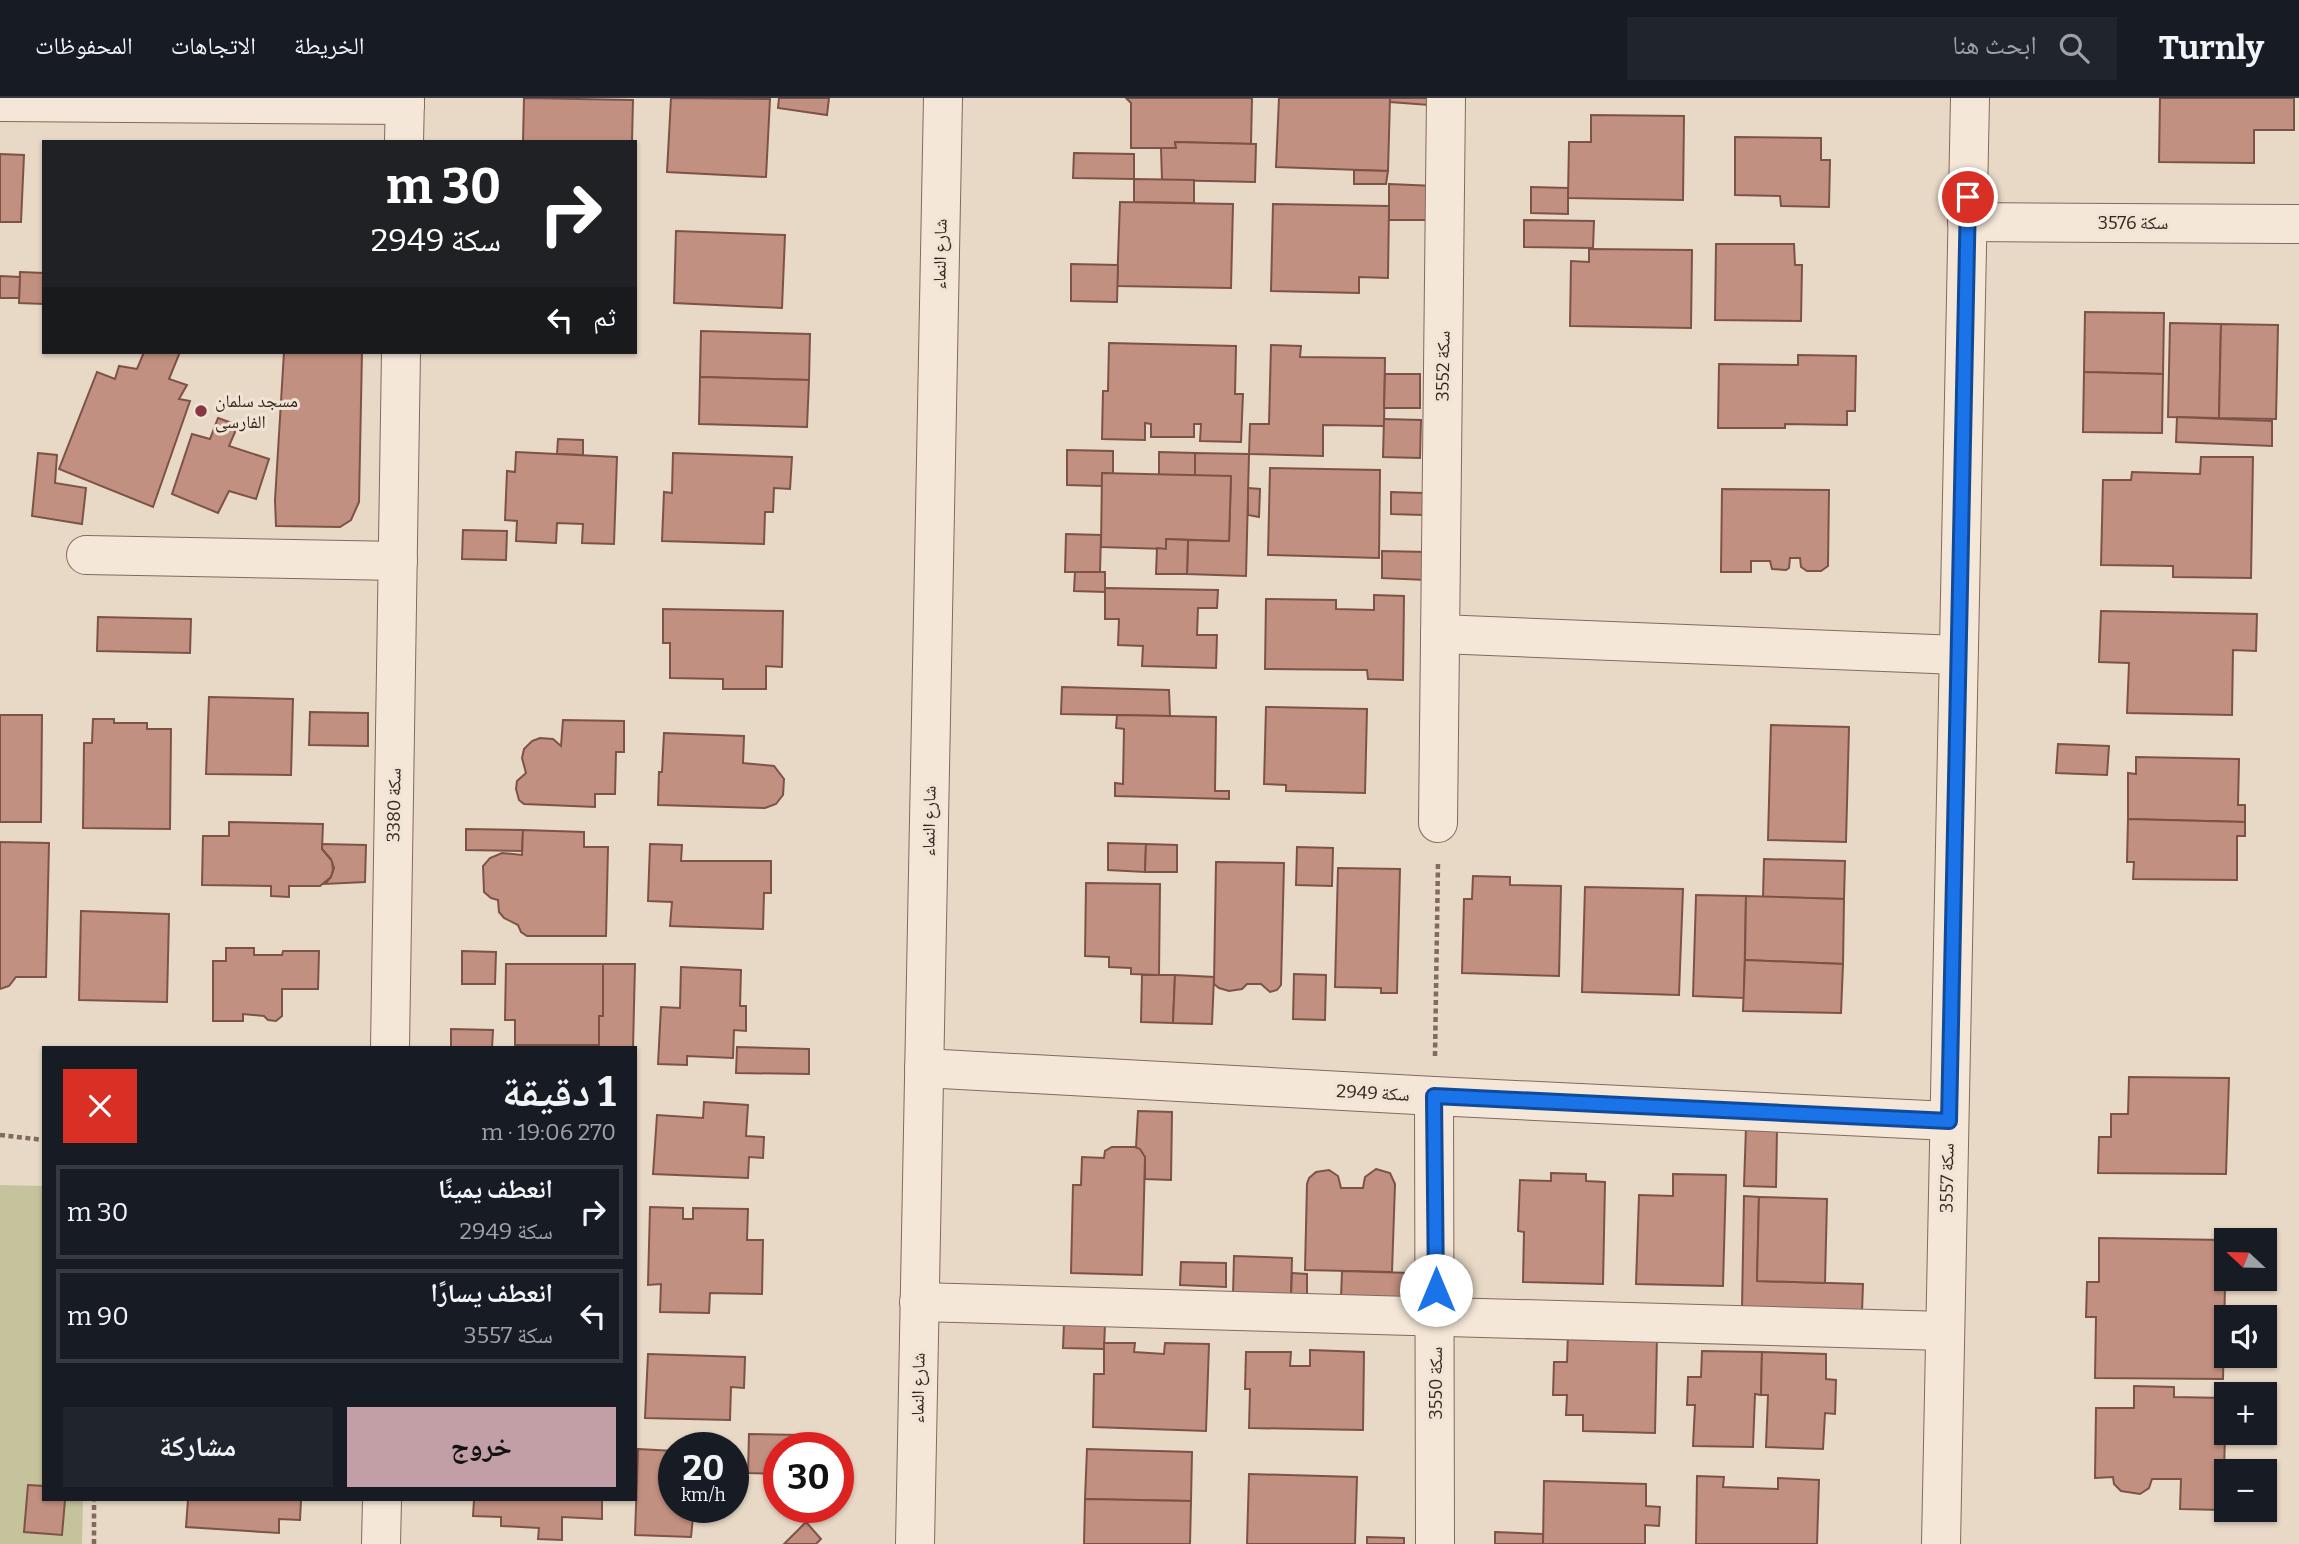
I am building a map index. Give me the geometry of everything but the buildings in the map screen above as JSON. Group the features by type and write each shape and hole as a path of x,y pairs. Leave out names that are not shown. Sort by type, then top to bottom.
{"street":[{"name":"شارع النماء","path":"915,1544 943,98"},
{"name":"سكة 3552","path":"1438,823 1446,98"},
{"name":"سكة 3557","path":"1941,1544 1970,98"},
{"path":"0,102 405,115"},
{"name":"سكة 3576","path":"1967,222 2299,224"},
{"name":"سكة 3380","path":"390,1046 401,354"},
{"path":"86,555 398,561"},
{"path":"1440,634 1958,655"},
{"name":"سكة 2949","path":"924,1068 1949,1121"},
{"name":"سكة 3550","path":"1434,1096 1435,1544"},
{"path":"919,1302 1944,1331"},
{"path":"381,1544 382,1501"}],"path":[{"path":"1434,1096 1438,823"},
{"path":"0,1135 42,1140"},
{"path":"94,1501 94,1544"}],"shaded area":[{"path":"0,1185 42,1186 42,1501 83,1501 82,1544 0,1544"}],"place":[{"name":"مسجد سلمان الفارسى","path":"201,411"}],"route":[{"path":"1436,1290 1434,1096 1949,1121 1968,197"}]}
